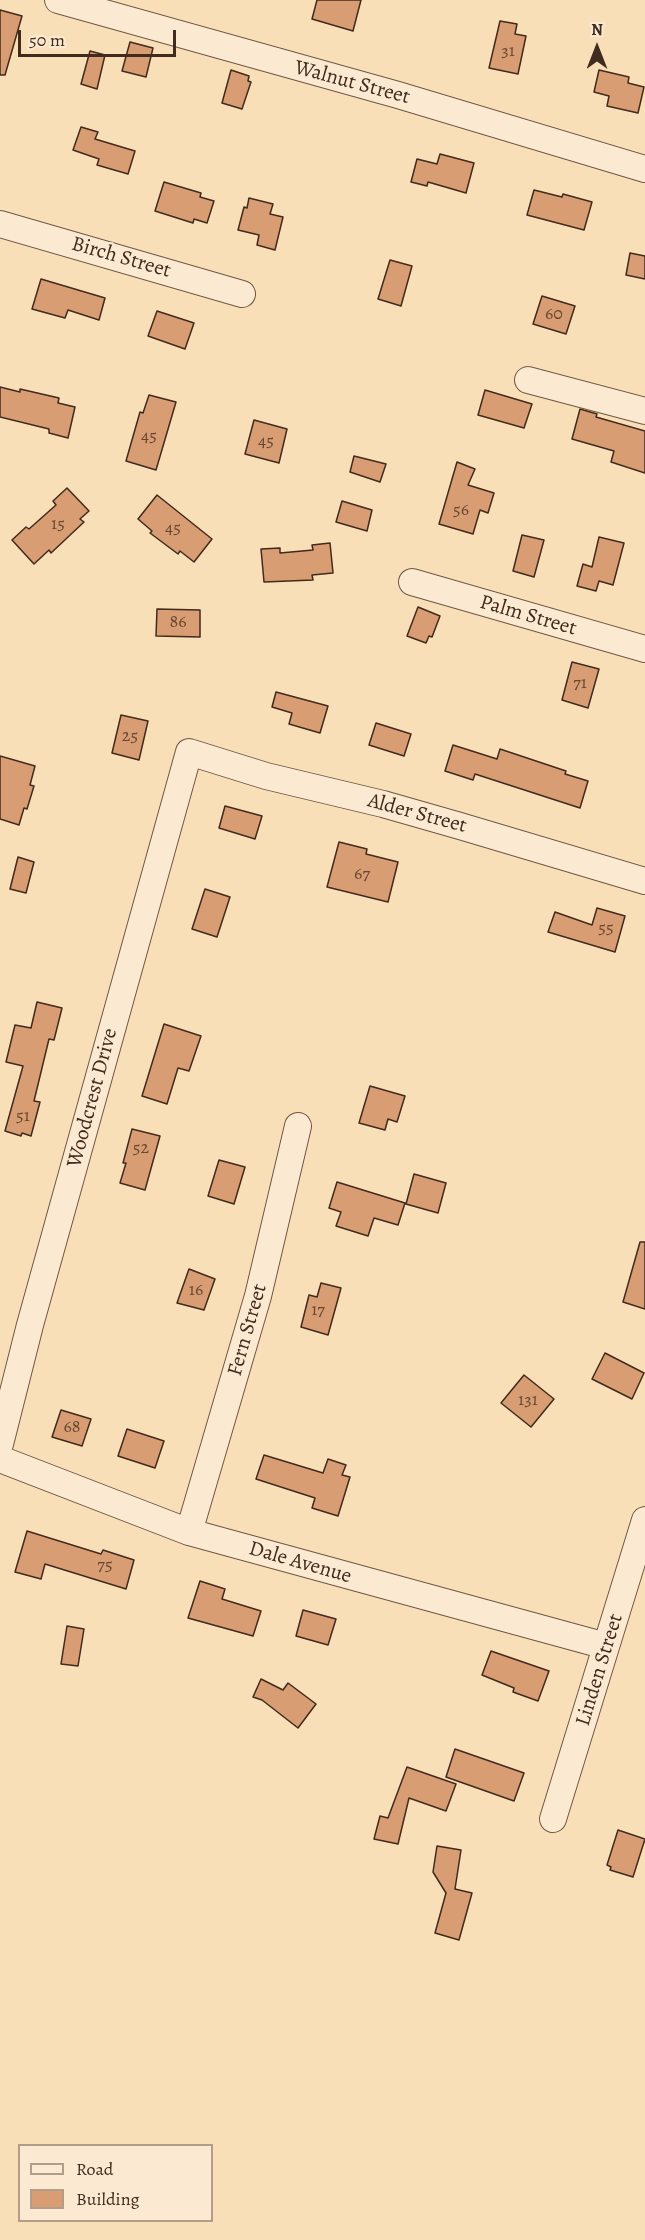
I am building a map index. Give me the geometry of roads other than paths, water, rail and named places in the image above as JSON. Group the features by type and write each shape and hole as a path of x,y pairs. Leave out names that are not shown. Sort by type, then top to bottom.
{"street":[{"name":"Walnut Street","path":"58,0 398,95 645,169"},
{"name":"Birch Street","path":"0,224 242,294"},
{"path":"528,380 645,411"},
{"name":"Palm Street","path":"412,582 645,649"},
{"name":"Alder Street","path":"189,752 266,776 427,816 645,881"},
{"name":"Woodcrest Drive","path":"0,1444 30,1325 189,752"},
{"name":"Fern Street","path":"189,1532 258,1296 298,1126"},
{"name":"Dale Avenue","path":"0,1459 189,1532 606,1646"},
{"name":"Linden Street","path":"553,1819 645,1520"}]}
